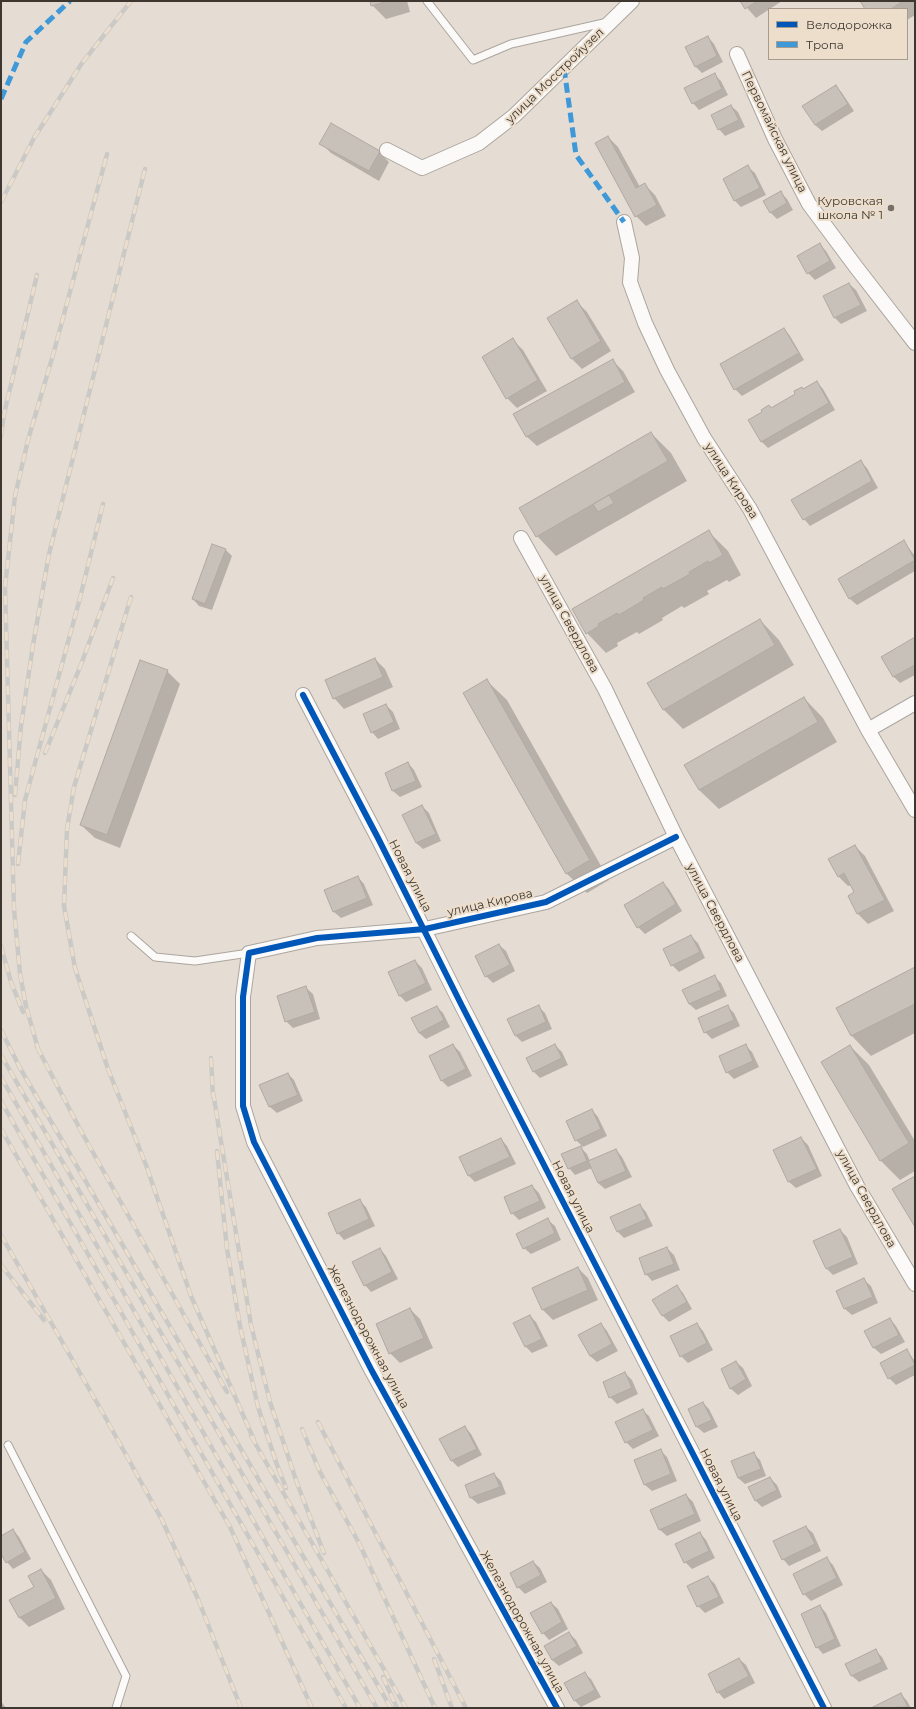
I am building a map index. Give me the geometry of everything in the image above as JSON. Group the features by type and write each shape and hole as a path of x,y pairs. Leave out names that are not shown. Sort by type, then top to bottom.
{"street":[{"name":"улица Мосстройузел","path":"387,150 422,168 479,143 514,116 632,1"},
{"name":"Первомайская улица","path":"737,54 775,139 809,204 915,343"},
{"name":"улица Кирова","path":"624,222 632,258 630,282 645,323 667,370 704,438 750,509 868,730 915,810"},
{"name":"улица Свердлова","path":"521,538 605,689 676,837 858,1186 915,1284"},
{"name":"Новая улица","path":"302,695 425,929 462,1006 824,1708"},
{"path":"868,730 915,703"},
{"name":"улица Кирова","path":"249,953 317,938 425,929 546,902 676,837"},
{"name":"Железнодорожная улица","path":"249,953 243,997 243,1106 254,1142 372,1372 557,1708"}],"lane":[{"path":"427,1 473,60 511,44 612,21"},
{"path":"131,936 155,957 196,961 249,953"},
{"path":"8,1445 126,1676 116,1708"}],"building":[{"path":"370,1 389,1 371,6"},
{"path":"740,1 757,1 745,9"},
{"path":"860,1 903,1 892,8 864,8"},
{"path":"708,36 717,56 695,67 685,47"},
{"path":"715,73 722,89 692,104 684,88"},
{"path":"836,85 848,104 815,125 802,106"},
{"path":"731,105 739,120 718,130 711,115"},
{"path":"331,123 380,151 369,171 319,144"},
{"path":"608,136 636,188 645,183 657,205 635,217 595,143"},
{"path":"748,165 760,188 734,201 723,179"},
{"path":"781,191 787,203 770,213 763,201"},
{"path":"820,243 830,261 807,274 797,256"},
{"path":"849,283 861,305 834,318 823,296"},
{"path":"577,300 601,341 571,359 547,318"},
{"path":"784,328 799,353 734,390 720,364"},
{"path":"513,338 538,380 506,399 482,357"},
{"path":"613,359 625,382 526,437 513,414"},
{"path":"817,381 829,403 761,442 748,420 762,412 761,410 769,405 771,408 795,394 794,391 802,387 803,389"},
{"path":"651,432 668,461 536,537 519,508"},
{"path":"861,460 872,481 803,520 791,500"},
{"path":"609,495 614,503 598,512 593,504"},
{"path":"709,530 723,555 709,563 708,561 689,572 690,574 663,589 662,587 619,615 617,613 598,624 599,626 586,634 572,609"},
{"path":"904,540 915,560 849,599 838,579"},
{"path":"212,544 226,549 205,604 192,599"},
{"path":"760,619 775,645 663,710 647,683"},
{"path":"915,637 915,665 893,677 881,657"},
{"path":"375,658 383,677 333,699 325,680"},
{"path":"140,660 168,670 107,835 80,825"},
{"path":"487,679 590,860 566,874 463,693"},
{"path":"804,697 818,722 699,790 684,765"},
{"path":"386,704 394,722 371,733 363,714"},
{"path":"408,762 416,781 392,791 385,773"},
{"path":"422,805 436,834 416,843 402,815"},
{"path":"855,845 885,900 857,914 848,896 854,892 844,873 838,877 828,859"},
{"path":"358,876 367,898 333,912 324,890"},
{"path":"663,882 676,904 637,928 624,905"},
{"path":"691,935 700,952 671,966 663,949"},
{"path":"499,944 510,965 485,977 475,956"},
{"path":"415,960 426,983 399,996 388,972"},
{"path":"915,967 915,1004 851,1036 836,1008"},
{"path":"715,975 721,990 689,1004 682,990"},
{"path":"306,986 315,1012 285,1022 277,996"},
{"path":"539,1005 546,1022 515,1036 507,1019"},
{"path":"728,1005 734,1020 704,1033 698,1018"},
{"path":"437,1006 444,1020 419,1033 411,1018"},
{"path":"453,1044 466,1069 441,1081 429,1056"},
{"path":"555,1044 562,1058 533,1072 526,1058"},
{"path":"746,1044 753,1061 726,1073 719,1056"},
{"path":"850,1045 909,1143 880,1161 821,1062"},
{"path":"288,1073 298,1095 269,1107 259,1085"},
{"path":"592,1109 601,1129 575,1141 566,1121"},
{"path":"801,1137 817,1169 788,1182 773,1150"},
{"path":"501,1138 510,1157 468,1176 459,1157"},
{"path":"581,1146 587,1161 568,1169 561,1154"},
{"path":"616,1149 626,1171 598,1183 588,1161"},
{"path":"915,1176 915,1227 892,1189"},
{"path":"532,1185 540,1201 511,1214 504,1197"},
{"path":"360,1199 369,1219 337,1234 328,1213"},
{"path":"640,1204 647,1219 617,1232 610,1217"},
{"path":"548,1218 555,1233 523,1249 516,1234"},
{"path":"840,1229 853,1257 826,1269 813,1241"},
{"path":"667,1247 674,1264 645,1275 639,1258"},
{"path":"380,1248 392,1272 364,1286 352,1262"},
{"path":"578,1267 588,1290 542,1310 532,1288"},
{"path":"864,1278 873,1297 844,1309 836,1291"},
{"path":"677,1285 687,1302 662,1316 652,1300"},
{"path":"410,1308 424,1338 389,1354 376,1324"},
{"path":"530,1315 542,1339 525,1347 513,1323"},
{"path":"890,1318 899,1335 873,1348 864,1331"},
{"path":"601,1323 612,1344 590,1356 578,1335"},
{"path":"697,1323 707,1343 680,1357 670,1336"},
{"path":"907,1349 915,1365 888,1379 880,1363"},
{"path":"736,1361 746,1379 730,1389 721,1369"},
{"path":"625,1372 632,1388 609,1398 603,1382"},
{"path":"703,1402 712,1420 696,1427 688,1409"},
{"path":"643,1409 653,1430 625,1443 615,1422"},
{"path":"465,1426 477,1449 451,1461 439,1439"},
{"path":"661,1449 671,1474 644,1485 634,1460"},
{"path":"754,1452 761,1469 738,1478 731,1461"},
{"path":"494,1473 500,1487 470,1498 465,1485"},
{"path":"770,1477 777,1490 755,1501 748,1487"},
{"path":"686,1494 695,1514 659,1530 650,1510"},
{"path":"806,1526 815,1544 782,1560 773,1541"},
{"path":"13,1529 25,1552 6,1563 1,1554 1,1536"},
{"path":"700,1532 709,1551 684,1563 675,1544"},
{"path":"827,1557 837,1578 803,1595 793,1574"},
{"path":"533,1561 541,1575 517,1588 510,1573"},
{"path":"41,1569 56,1598 19,1618 9,1600 34,1587 28,1576"},
{"path":"708,1576 719,1597 697,1607 687,1586"},
{"path":"551,1602 562,1622 542,1634 530,1613"},
{"path":"820,1605 835,1639 816,1648 801,1614"},
{"path":"569,1632 577,1646 552,1660 544,1646"},
{"path":"876,1649 882,1662 851,1676 845,1664"},
{"path":"739,1658 749,1676 717,1693 708,1674"},
{"path":"585,1672 595,1690 574,1701 564,1683"},
{"path":"901,1693 908,1707 871,1708"}],"railway":[{"path":"1,202 34,138 82,63 131,1"},
{"path":"39,1052 26,1006 20,974 14,909 5,587 15,496 28,440 53,355 107,154"},
{"path":"15,795 21,726 49,554 145,169"},
{"path":"1,436 4,414 37,275"},
{"path":"18,864 25,800 80,598 103,504"},
{"path":"45,753 82,662 113,578"},
{"path":"131,597 74,787 67,829 64,906 75,968 108,1069 146,1165 191,1296 254,1440"},
{"path":"1,946 11,982 23,1012"},
{"path":"1,1030 20,1068 391,1708"},
{"path":"37,1047 81,1131 227,1392"},
{"path":"1,1055 377,1708"},
{"path":"211,1058 213,1097"},
{"path":"1,1077 360,1708"},
{"path":"213,1092 251,1325 270,1402 297,1483 324,1553"},
{"path":"1,1101 346,1708"},
{"path":"1,1129 230,1527 312,1708"},
{"path":"217,1151 227,1249 240,1326 258,1407 286,1488"},
{"path":"1,1235 162,1520 198,1599 241,1708"},
{"path":"1,1265 44,1320"},
{"path":"318,1422 466,1708"},
{"path":"302,1429 320,1472 359,1543 435,1708"},
{"path":"251,1436 406,1708"},
{"path":"434,1659 452,1708"},
{"path":"383,1677 397,1708"}],"marked path":[{"path":"1,99 26,42 70,1"},
{"path":"564,68 576,155 624,222"}],"cycle path":[{"path":"303,695 378,838 462,1006 824,1708"},
{"path":"557,1708 372,1371 254,1142 243,1106 243,997 249,953 317,938 425,929 546,902 676,837"}],"place":[{"name":"Куровская школа № 1","path":"891,208"}]}
